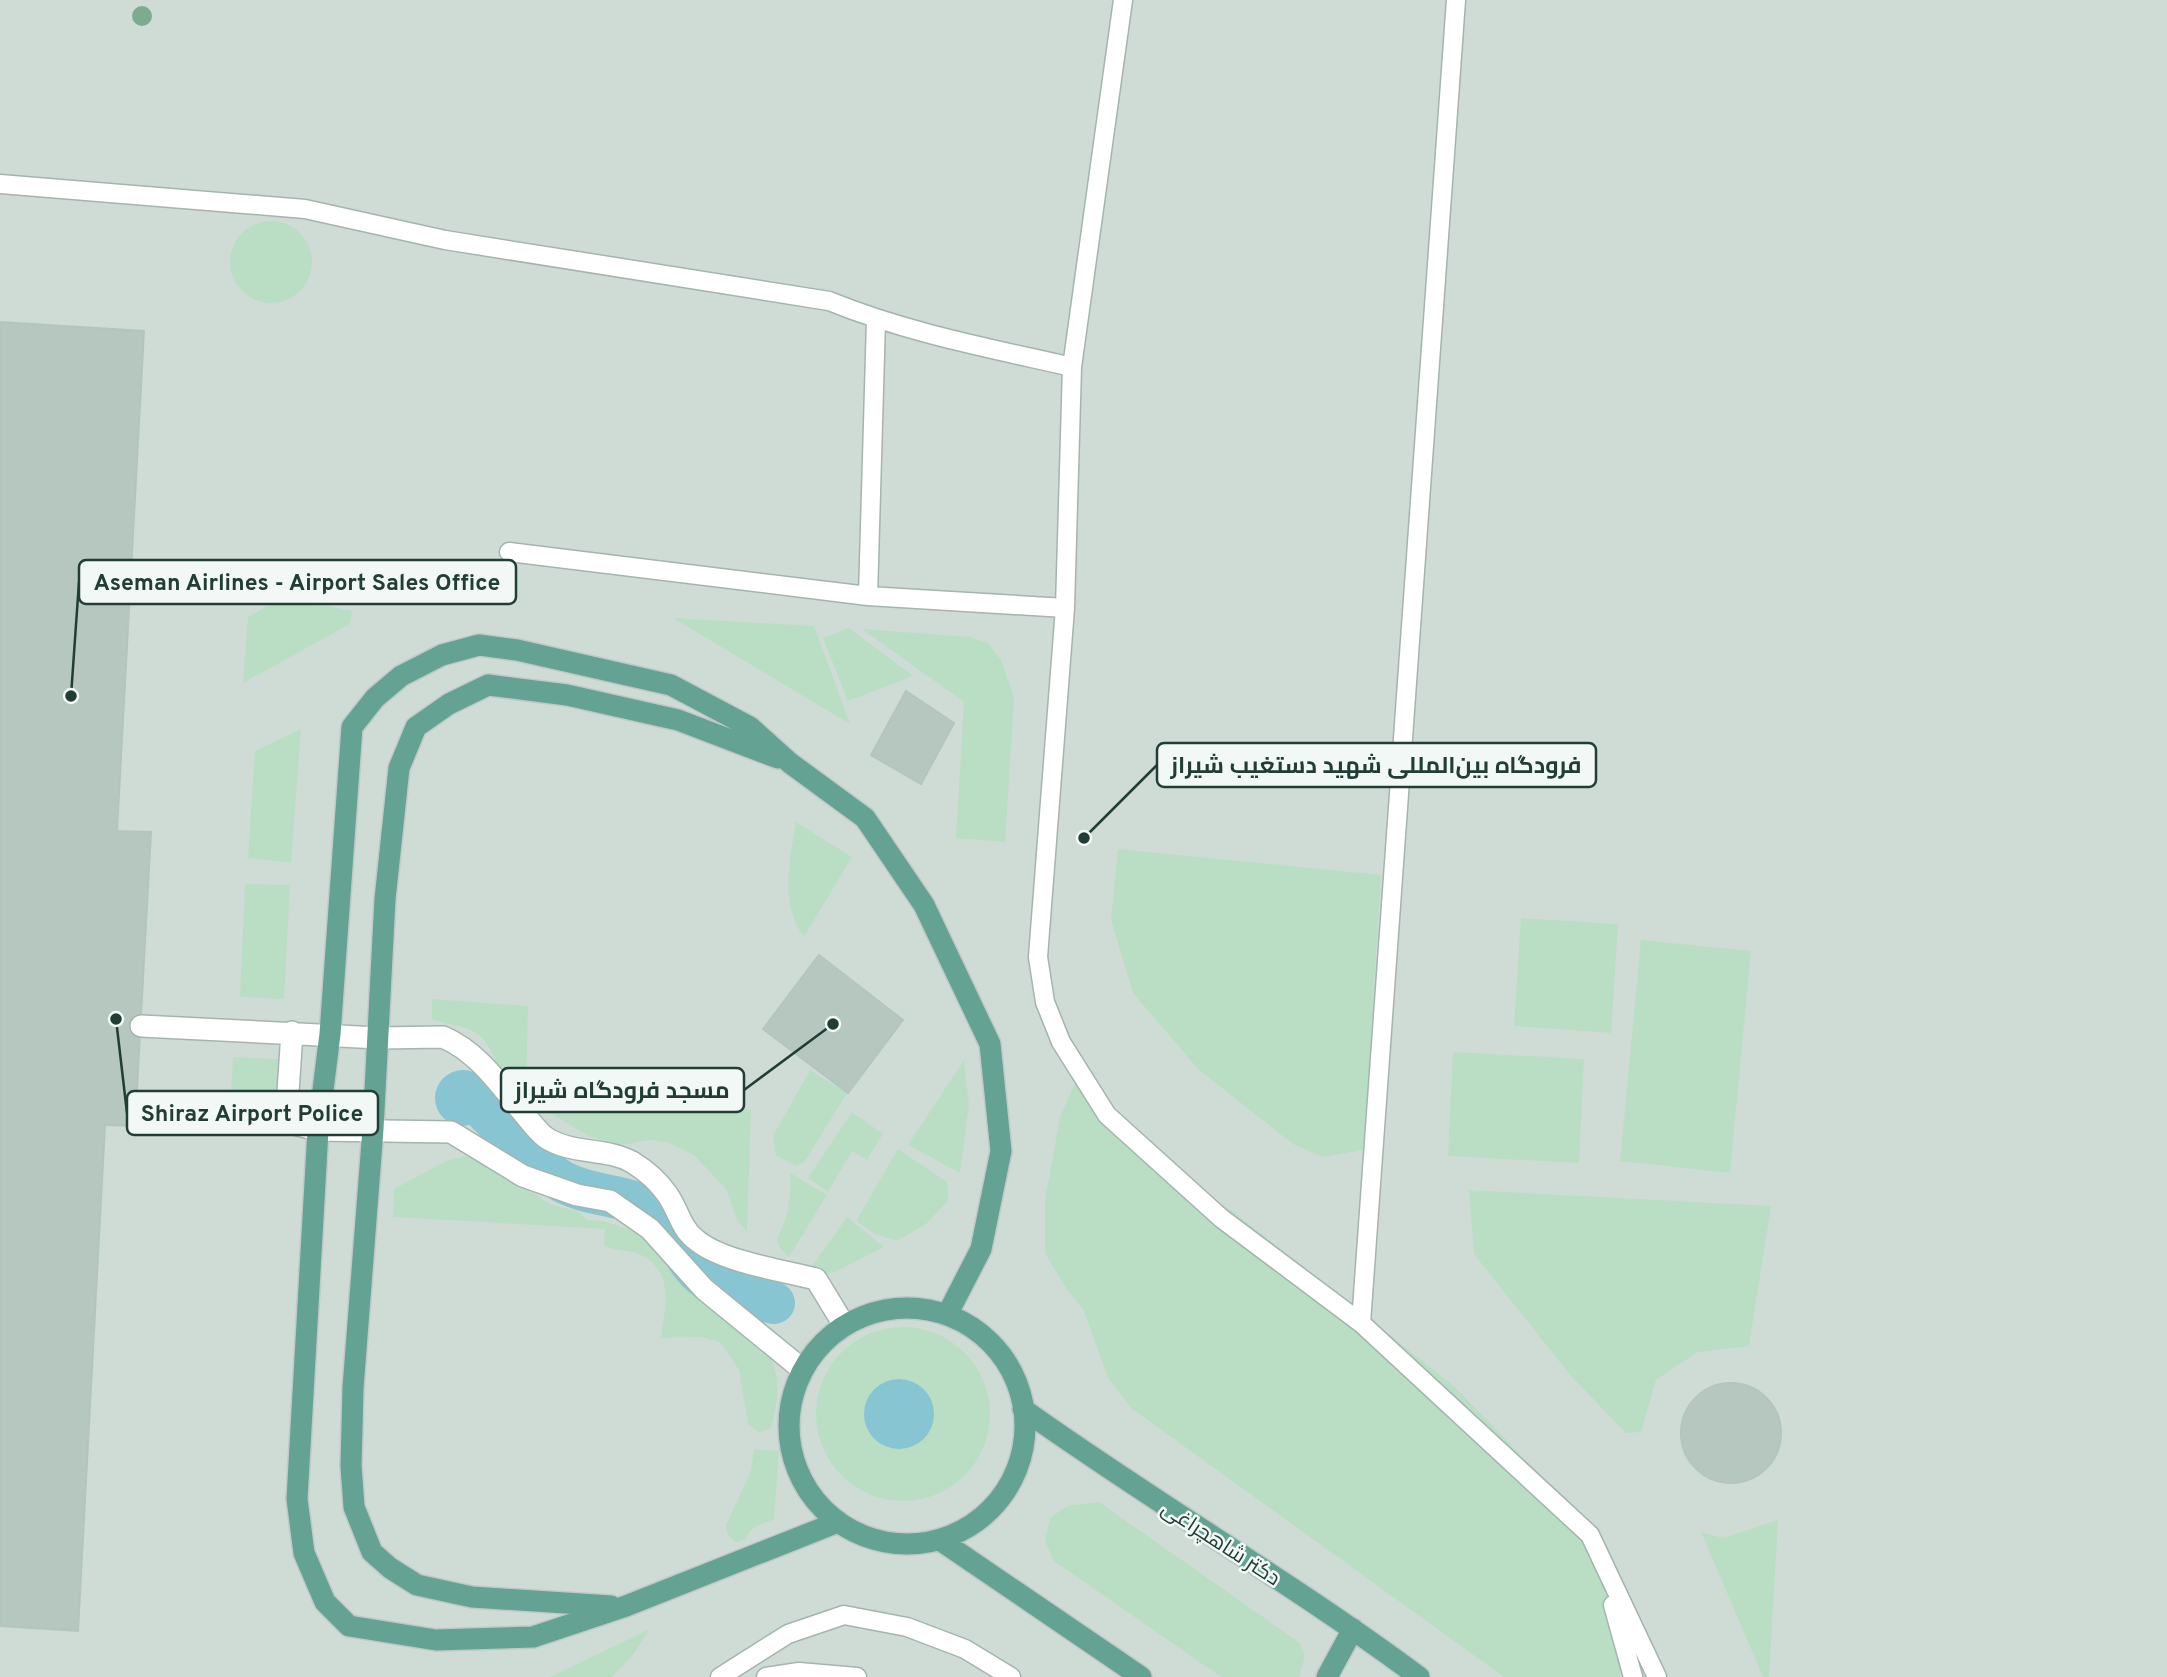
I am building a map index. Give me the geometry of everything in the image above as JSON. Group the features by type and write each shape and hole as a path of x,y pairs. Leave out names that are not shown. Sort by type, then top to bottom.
{"main road":[{"path":"838,1522 626,1606 533,1637 436,1640 349,1626 325,1602 304,1553 297,1499 318,1130 330,1034 352,727 375,698 401,676 442,655 479,645 530,653 671,685 750,727 790,763 865,818 924,905 990,1044 1001,1151 981,1249 947,1315"},
{"path":"626,1606 472,1597 417,1585 390,1568 372,1552 354,1507 351,1466 353,1388 379,1038 385,899 399,768 416,727 449,704 488,685 567,695 678,720 790,763"},
{"path":"894,1308 920,1309 947,1315 975,1330 998,1351 1015,1378 1023,1409 1024,1443 1014,1476 988,1511 971,1526 940,1540 913,1544 887,1543 860,1535 838,1522 813,1498 797,1468 789,1436 791,1402 803,1370 820,1345 844,1325 868,1314 894,1308"},
{"name":"دکتر شاهچراغی","path":"1023,1409 1107,1470 1353,1629 1419,1677"},
{"path":"940,1540 1141,1677"},
{"path":"1327,1677 1353,1629"}],"street":[{"path":"141,1026 379,1038 443,1037 465,1049 545,1137 584,1151 604,1152 629,1160 651,1175 668,1195 680,1222 694,1239 713,1252 816,1279 844,1325"},
{"path":"292,1032 286,1122 318,1130 451,1132 523,1176 577,1195 610,1200 650,1229 704,1289 803,1370"}],"lane":[{"path":"1123,0 1072,367 1065,608 1038,957 1045,1003 1061,1042 1107,1115 1221,1218 1361,1323 1590,1535 1657,1677"},
{"path":"1361,1323 1456,0"},
{"path":"0,184 305,209 445,240 829,300 876,320 958,344 1072,367"},
{"path":"868,596 876,320"},
{"path":"509,552 868,596 1065,608"},
{"path":"1590,1535 1633,1677"},
{"path":"720,1677 788,1634 844,1615 918,1631 965,1649 1011,1677"},
{"path":"766,1677 799,1672 857,1677"}],"shaded area":[{"path":"0,0 2167,0 2167,1677 0,1677"}],"green space":[{"path":"271,221 287,225 300,233 308,246 312,262 308,278 300,291 287,299 271,303 255,299 242,291 234,278 230,262 234,246 242,233 255,225"},
{"path":"271,604 328,606 352,611 350,624 243,683 248,617"},
{"path":"673,618 814,626 850,724"},
{"path":"849,628 913,676 848,701 823,638"},
{"path":"862,629 970,637 988,643 1001,660 1014,697 1005,842 956,838 964,702"},
{"path":"301,729 291,863 248,858 255,751"},
{"path":"796,822 852,857 804,937 796,924 789,896 789,866"},
{"path":"1118,849 1381,875 1364,1150 1323,1157 1293,1144 1199,1070 1133,993 1111,920"},
{"path":"245,884 290,885 284,999 240,997"},
{"path":"1521,918 1618,924 1611,1033 1514,1026"},
{"path":"1641,940 1751,951 1730,1173 1620,1161"},
{"path":"432,999 528,1006 526,1096 506,1082 491,1050 479,1035 468,1029 432,1019"},
{"path":"1453,1052 1584,1059 1579,1163 1448,1156"},
{"path":"233,1057 280,1059 275,1132 229,1129"},
{"path":"964,1060 969,1105 960,1173 908,1145"},
{"path":"810,1070 847,1093 805,1161 797,1166 776,1156 773,1136"},
{"path":"1080,1072 1155,1164 1231,1210 1454,1386 1575,1511 1612,1600 1625,1644 1620,1677 1504,1677 1131,1408 1108,1378 1084,1311 1066,1288 1045,1253 1045,1200 1060,1117"},
{"path":"582,1095 751,1110 747,1231 738,1222 726,1189 694,1155 669,1143 650,1140 622,1145 588,1136 548,1111 551,1098"},
{"path":"852,1112 883,1134 867,1160 852,1151 828,1192 808,1178"},
{"path":"898,1149 947,1182 948,1201 926,1224 897,1241 875,1234 856,1221"},
{"path":"476,1153 550,1204 577,1211 587,1220 611,1223 650,1236 687,1286 747,1331 761,1344 771,1359 777,1377 777,1399 771,1428 760,1433 748,1424 739,1370 720,1342 700,1337 661,1338 665,1292 659,1271 641,1255 604,1245 605,1229 393,1217 394,1189 446,1161"},
{"path":"790,1173 827,1195 789,1257 779,1247 777,1238 788,1206"},
{"path":"1469,1190 1771,1206 1749,1346 1698,1352 1656,1380 1641,1432 1626,1433 1571,1376 1474,1254"},
{"path":"847,1217 884,1247 835,1272 824,1275 810,1269"},
{"path":"903,1327 936,1334 965,1352 983,1381 990,1414 983,1447 965,1476 936,1494 903,1501 870,1494 841,1476 823,1447 816,1414 823,1381 841,1352 870,1334"},
{"path":"754,1449 779,1451 774,1519 753,1529 745,1540 736,1542 728,1535 726,1525 751,1471"},
{"path":"1099,1502 1300,1643 1305,1656 1299,1677 1221,1677 1054,1561 1045,1542 1050,1518 1067,1506"},
{"path":"1778,1520 1769,1677 1763,1677 1701,1532 1723,1538"},
{"path":"650,1629 633,1655 612,1677 550,1677"}],"water":[{"path":"457,1070 469,1070 483,1078 491,1092 489,1109 483,1118 469,1126 457,1126 440,1114 435,1104 435,1092 447,1075"},
{"path":"899,1379 924,1389 934,1414 924,1439 899,1449 874,1439 864,1414 874,1389"}],"building":[{"path":"0,322 144,331 117,831 151,832 135,1126 105,1125 78,1631 0,1626"},
{"path":"906,691 954,723 921,784 871,755"},
{"path":"819,955 903,1020 848,1093 763,1029"},
{"path":"1721,1383 1741,1383 1767,1397 1778,1414 1781,1433 1778,1452 1767,1469 1741,1483 1721,1483 1703,1475 1689,1461 1681,1443 1681,1423 1689,1405 1703,1391"}],"waterway":[{"path":"487,1113 535,1160 563,1182 587,1191 635,1202 664,1217 695,1269 714,1284 737,1294 774,1303"}],"place":[{"name":"Aseman Airlines - Airport Sales Office","path":"71,696"},
{"name":"فرودگاه بین‌المللی شهید دستغیب شیراز","path":"1084,838"},
{"name":"Shiraz Airport Police","path":"116,1019"},
{"name":"مسجد فرودگاه شیراز","path":"833,1024"}]}
